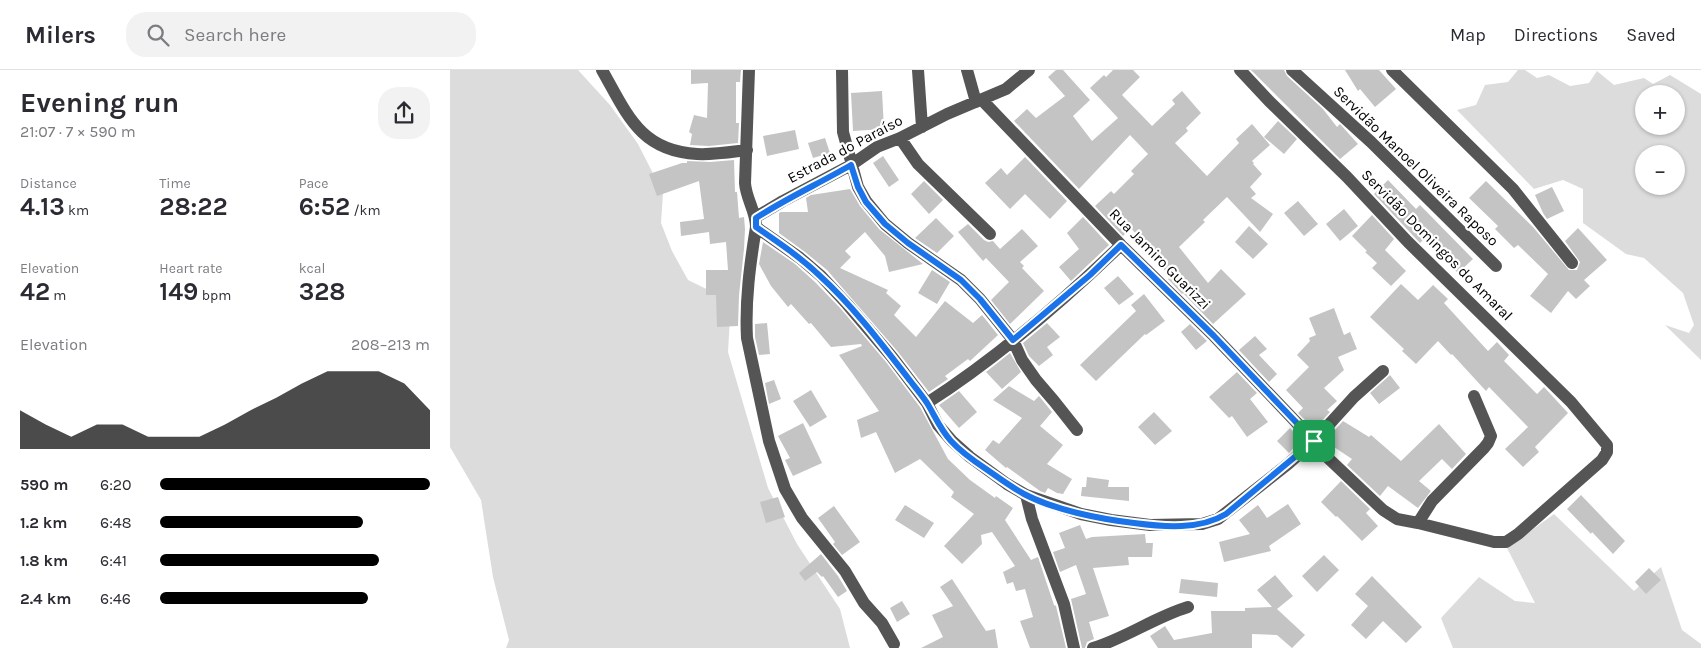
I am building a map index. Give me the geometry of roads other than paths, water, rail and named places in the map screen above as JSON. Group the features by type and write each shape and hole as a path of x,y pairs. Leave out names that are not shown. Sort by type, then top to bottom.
{"street":[{"path":"602,70 628,114 650,141 664,148 698,154 747,150"},
{"path":"749,70 746,193 756,222 747,300 747,338 775,461 785,489 802,518 845,571 864,602 882,623 894,644"},
{"path":"842,70 843,132 858,187 866,202 885,224 908,243 961,280 980,299 1013,340 1022,360 1036,380 1077,430"},
{"path":"918,70 922,127"},
{"path":"967,70 979,101"},
{"name":"Estrada do Paraíso","path":"756,222 783,201 827,179 877,147 1006,90 1029,70"},
{"name":"Servidão Domingos do Amaral","path":"1240,70 1347,177 1408,242 1571,402 1607,445"},
{"name":"Servidão Manoel Oliveira Raposo","path":"1292,70 1370,142 1496,266"},
{"path":"1392,70 1513,189 1572,263"},
{"name":"Rua Jamiro Guarizzi","path":"979,101 1214,336 1328,458 1383,510 1397,519 1418,522 1481,540 1506,542 1518,534 1602,460 1607,452 1607,445"},
{"path":"900,138 918,164 990,234"},
{"path":"756,222 821,276 873,333 927,403 938,425 970,458 1026,495 1081,514 1150,525 1202,524 1218,519 1314,441 1358,392 1383,371"},
{"path":"927,403 963,379 1013,340 1090,275 1121,245"},
{"path":"1418,522 1432,501 1484,448 1490,439 1474,396"},
{"path":"1026,495 1032,519 1064,604 1074,648"},
{"path":"1093,648 1127,635 1170,612 1188,607"}]}
